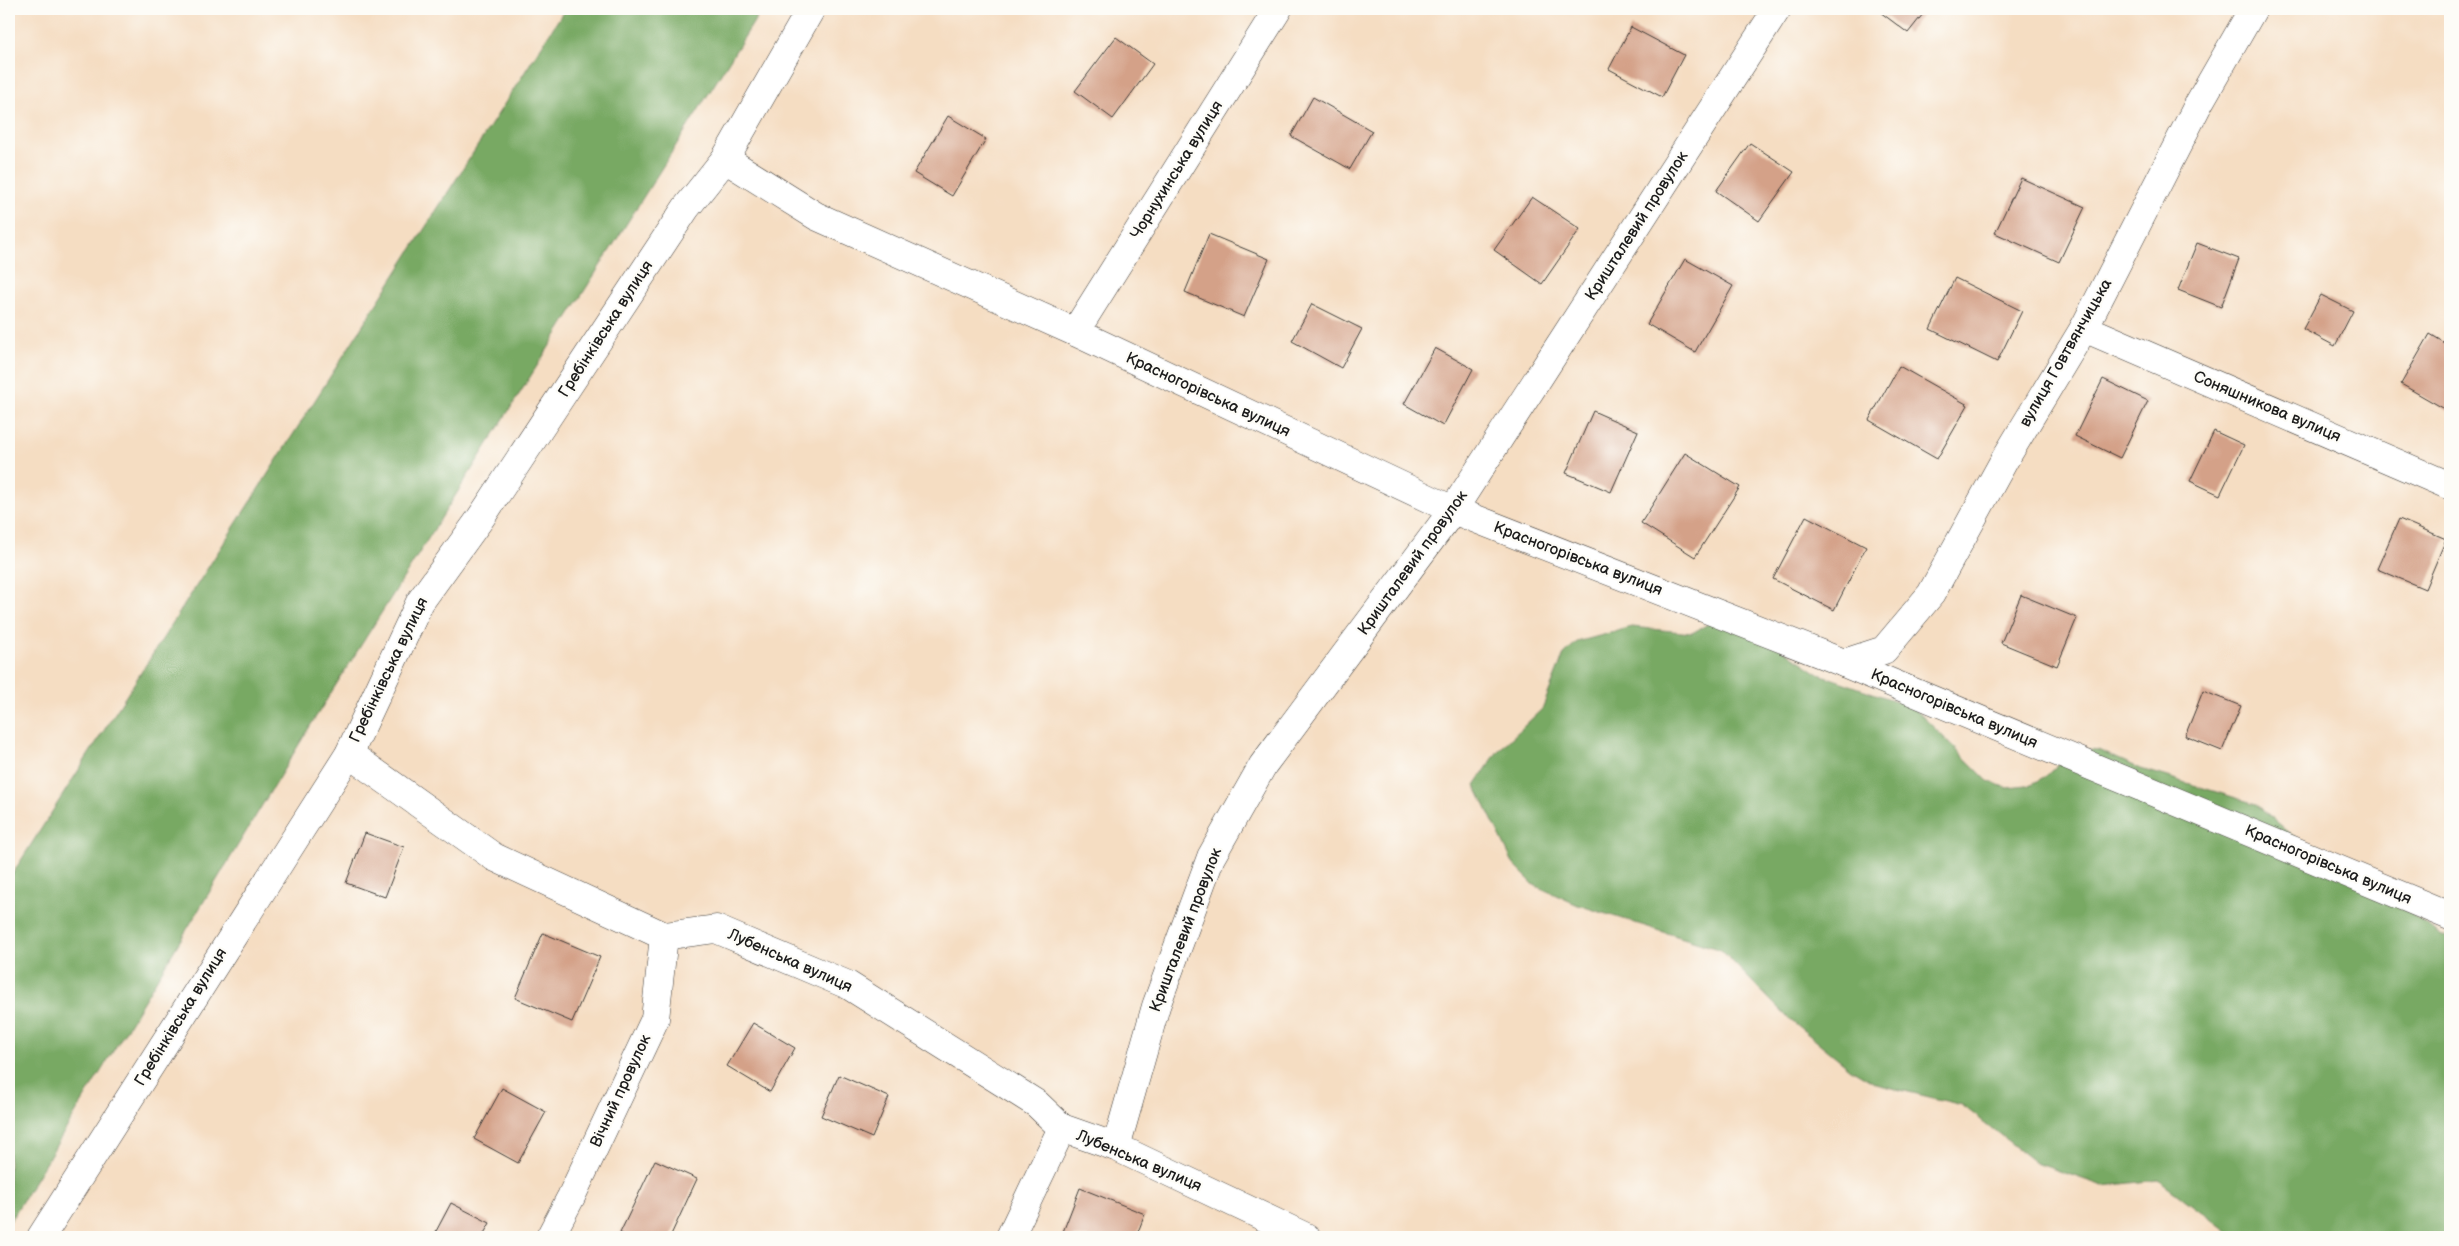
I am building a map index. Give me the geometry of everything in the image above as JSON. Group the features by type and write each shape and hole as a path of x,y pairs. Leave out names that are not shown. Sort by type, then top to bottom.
{"street":[{"name":"Гребінківська вулиця","path":"41,1237 349,754 420,602 480,519 686,208 725,159 811,9"},
{"name":"Чорнухинська вулиця","path":"1075,332 1278,9"},
{"name":"Кришталевий провулок","path":"1116,1147 1156,1006 1211,857 1263,765 1453,510 1778,9"},
{"name":"вулиця Говтвянчицька","path":"1844,663 1884,650 1931,594 2005,459 2084,328 2199,103 2253,9"},
{"name":"Красногорівська вулиця","path":"725,159 816,216 1075,332 1453,510 1844,663 2450,916"},
{"name":"Соняшникова вулиця","path":"2084,328 2450,486"},
{"path":"349,754 494,857 664,936"},
{"name":"Лубенська вулиця","path":"664,936 716,929 848,984 1037,1104 1062,1128 1116,1147 1306,1237"},
{"name":"Вічний провулок","path":"550,1237 572,1197 655,1019 664,936"},
{"path":"1010,1237 1062,1128"}],"green space":[{"path":"565,9 762,9 312,723 9,1223 9,879"},
{"path":"1717,619 1754,630 1819,674 1913,707 1988,781 2007,788 2027,786 2046,776 2075,748 2098,750 2141,769 2256,804 2327,865 2394,899 2441,936 2450,937 2450,1237 2231,1237 2231,1234 2159,1180 2103,1186 2036,1163 1962,1105 1876,1084 1851,1069 1789,1019 1721,950 1578,905 1534,885 1514,865 1475,785 1498,751 1542,709 1564,654 1577,642 1632,627 1692,633"}],"building":[{"path":"1876,9 1927,9 1908,33"},
{"path":"1631,27 1684,55 1662,97 1609,69"},
{"path":"1116,37 1153,64 1113,119 1075,91"},
{"path":"1313,97 1372,131 1350,169 1291,136"},
{"path":"948,116 986,139 952,196 914,173"},
{"path":"1750,143 1794,172 1759,221 1716,191"},
{"path":"2021,178 2085,207 2059,262 1995,233"},
{"path":"1532,197 1580,229 1542,284 1494,250"},
{"path":"1209,234 1269,259 1244,317 1185,292"},
{"path":"2197,243 2239,259 2221,307 2178,290"},
{"path":"1685,259 1733,286 1695,352 1647,324"},
{"path":"1955,278 2022,311 1997,362 1930,329"},
{"path":"2321,295 2353,311 2335,346 2303,329"},
{"path":"1312,304 1362,329 1341,368 1292,341"},
{"path":"2430,334 2450,346 2450,412 2401,384"},
{"path":"1435,348 1473,369 1443,426 1404,404"},
{"path":"1899,366 1968,405 1937,459 1869,420"},
{"path":"2103,379 2148,401 2120,458 2075,436"},
{"path":"1593,411 1638,431 1611,492 1566,473"},
{"path":"2214,431 2244,445 2220,495 2190,481"},
{"path":"1685,453 1740,487 1695,557 1641,523"},
{"path":"1806,516 1866,547 1834,610 1773,579"},
{"path":"2399,519 2446,539 2425,589 2377,569"},
{"path":"2021,595 2077,618 2057,666 2001,643"},
{"path":"2203,691 2241,706 2222,751 2185,736"},
{"path":"365,833 404,847 385,897 346,883"},
{"path":"543,933 600,957 572,1022 515,998"},
{"path":"753,1023 795,1048 770,1092 727,1066"},
{"path":"839,1075 889,1097 872,1138 821,1116"},
{"path":"502,1088 546,1112 518,1163 474,1139"},
{"path":"655,1160 697,1179 670,1237 629,1237 620,1233"},
{"path":"1080,1188 1145,1214 1136,1237 1061,1237"},
{"path":"451,1203 490,1223 482,1237 433,1237"}]}
